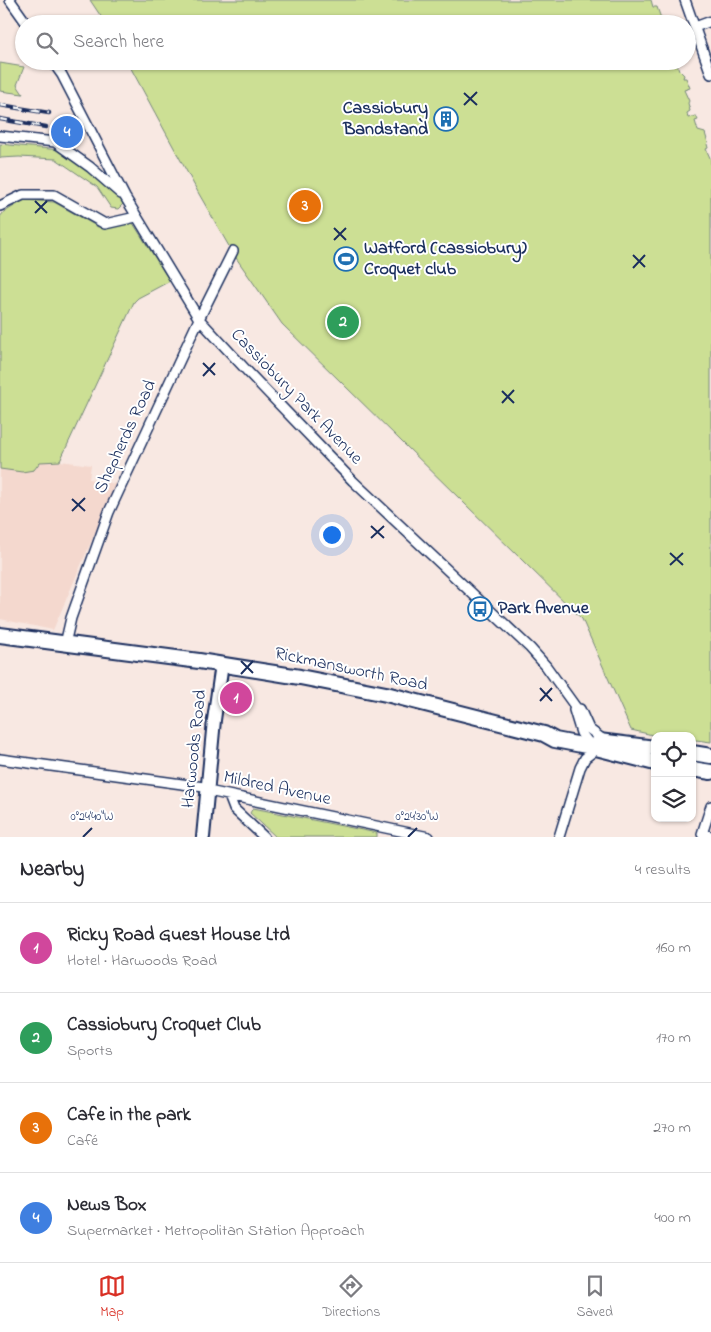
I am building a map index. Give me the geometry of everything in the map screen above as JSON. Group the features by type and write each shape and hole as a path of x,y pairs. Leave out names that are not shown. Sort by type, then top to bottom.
{"main road":[{"name":"Rickmansworth Road","path":"0,635 222,664 300,677 386,694 544,734 551,732 594,741 651,748"},
{"name":"Rickmansworth Road","path":"594,741 651,761"},
{"path":"696,754 711,756"},
{"path":"696,770 711,772"}],"street":[{"path":"10,0 21,15"},
{"path":"685,0 690,15"},
{"path":"696,26 711,21"},
{"path":"696,33 711,74"},
{"name":"Cassiobury Park Avenue","path":"58,70 125,198 199,319 353,481 530,648 546,666 577,709 574,710 594,741"},
{"path":"0,136 55,142 90,167 125,198"},
{"path":"0,206 23,194 54,195 104,224 136,217"},
{"name":"Shepherds Road","path":"65,644 71,618 109,512 199,319 233,251"},
{"name":"Harwoods Road","path":"204,837 214,720 222,664"},
{"path":"559,837 580,768 594,741"},
{"name":"Mildred Avenue","path":"0,759 204,787 229,796 429,837"},
{"path":"229,796 234,809 264,837"},
{"path":"711,806 702,834 711,836"}],"shaded area":[{"path":"24,200 54,202 98,227 127,219 170,281 134,302 60,461 91,465 89,479 116,484 53,630 0,619 0,217 3,213"}],"green space":[{"path":"90,0 651,0 653,7 657,7 660,15 100,15"},
{"path":"0,63 15,66 15,70 23,70 17,85 23,94 0,91"},
{"path":"132,70 679,70 684,75 683,78 686,78 690,88 684,90 689,101 690,111 687,113 688,118 696,116 698,120 695,121 698,131 705,133 708,143 708,148 706,149 711,160 711,742 696,740 696,732 651,732 651,735 631,730 582,619 282,324 234,255"},
{"path":"0,144 60,150 122,195 124,203 118,209 111,208 97,187 56,159 0,158"},
{"path":"24,200 54,202 98,227 131,220 170,281 134,302 60,461 40,462 34,470 22,472 0,469 0,217 3,213"},
{"path":"253,808 377,833 377,837 276,837 250,813"}],"railway":[{"path":"0,105 49,113"},
{"path":"0,119 46,127"}],"place":[{"name":"Cassiobury Bandstand","path":"446,119"},
{"name":"News Box","path":"67,132"},
{"name":"Cafe in the park","path":"305,206"},
{"name":"Watford (cassiobury) Croquet club","path":"346,259"},
{"name":"Cassiobury Croquet Club","path":"343,322"},
{"name":"Park Avenue","path":"480,609"},
{"name":"Ricky Road Guest House Ltd","path":"236,698"}]}
